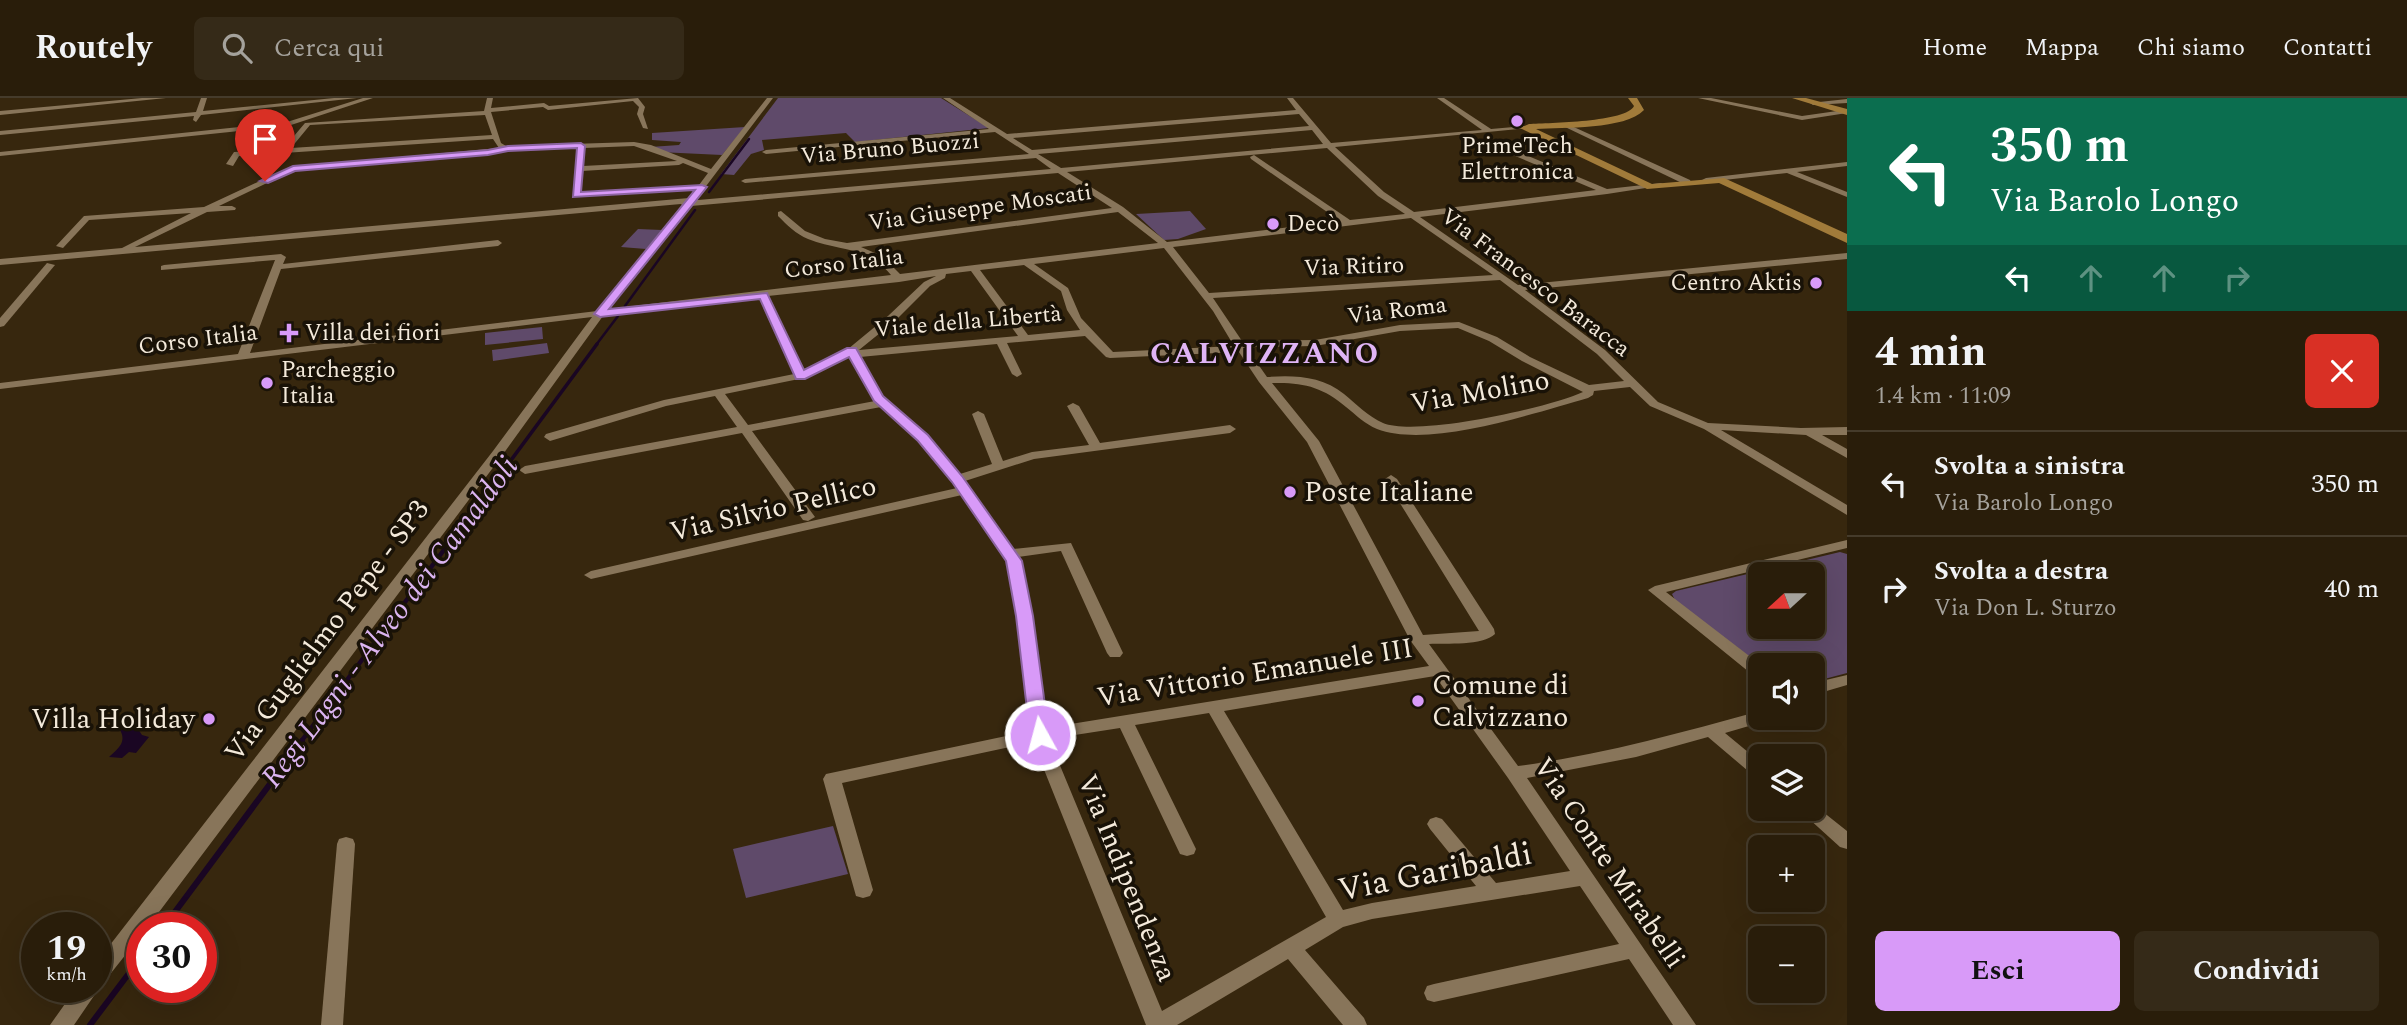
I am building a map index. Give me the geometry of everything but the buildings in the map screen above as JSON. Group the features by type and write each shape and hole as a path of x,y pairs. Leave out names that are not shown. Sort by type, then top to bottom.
{"main road":[{"path":"1525,128 1615,120 1633,115 1639,110 1639,106 1630,98"},
{"path":"1525,128 1614,118 1630,108 1630,98"},
{"path":"1796,98 1846,112"},
{"path":"1525,128 1651,187"},
{"path":"1723,179 1847,239"},
{"name":"Corso Italia","path":"1651,187 1723,179"}],"street":[{"path":"55,127 72,98"},
{"path":"0,113 163,98"},
{"path":"192,135 204,98"},
{"path":"267,98 267,107"},
{"path":"0,132 356,98"},
{"path":"296,123 370,98"},
{"path":"490,98 487,112 495,137 499,145 508,148"},
{"path":"544,104 543,101 567,98"},
{"name":"Via Guglielmo Pepe - SP3","path":"112,958 497,454 600,314 770,98"},
{"name":"Via Conte Mirabelli","path":"946,98 1120,209 1165,244 1207,296 1263,380 1329,469 1418,640 1514,773 1685,1025"},
{"name":"Via Francesco Baracca","path":"1290,98 1331,147 1381,194 1502,277 1601,352 1654,404 1706,426"},
{"path":"1440,98 1485,132"},
{"path":"1701,98 1802,118 1846,112"},
{"path":"118,142 139,99"},
{"path":"544,104 547,108 634,99 642,107 640,114 646,128"},
{"path":"1813,103 1828,99 1847,101"},
{"path":"0,104 37,100"},
{"path":"0,154 296,123 487,112 544,104"},
{"path":"1006,136 1302,112"},
{"path":"285,151 307,124"},
{"path":"1565,125 1687,182"},
{"path":"58,148 72,126"},
{"name":"Via Bruno Buozzi","path":"745,181 1315,128"},
{"path":"581,146 576,195 694,197 713,200 1525,128"},
{"path":"766,152 997,130"},
{"path":"230,164 237,154 495,137"},
{"path":"119,252 290,169 488,153 508,148 627,144 648,147 712,172"},
{"path":"1497,145 1609,192"},
{"path":"1254,157 1348,223"},
{"path":"579,169 685,162"},
{"name":"Corso Italia","path":"0,386 1847,164"},
{"path":"1786,171 1847,195"},
{"path":"0,262 677,204 694,197 713,200"},
{"path":"60,246 84,219 232,208"},
{"name":"Via Giuseppe Moscati","path":"845,246 1120,209"},
{"name":"Via Giuseppe Moscati","path":"782,215 801,234 824,243 872,253 899,279"},
{"path":"277,267 498,243"},
{"path":"1514,288 1766,266 1847,256"},
{"path":"164,268 281,257 243,356"},
{"name":"Via Roma","path":"1026,262 1065,290 1069,307 1079,327 1110,355 1315,343 1391,329 1459,325 1587,389"},
{"path":"0,324 50,265"},
{"path":"974,269 1026,339"},
{"path":"550,437 664,403 800,376 853,352 927,284 949,272"},
{"name":"Via Ritiro","path":"1207,296 1502,277"},
{"path":"764,296 800,376"},
{"name":"Viale della Libertà","path":"853,352 1086,333"},
{"path":"1001,341 1017,374"},
{"name":"Via Indipendenza","path":"853,352 878,398 923,438 961,484 1014,561 1040,735 1157,1025"},
{"name":"Via Molino","path":"1263,380 1299,379 1324,386 1373,422 1405,431 1466,425 1530,411 1584,396 1589,393 1587,389"},
{"path":"1587,389 1633,383"},
{"path":"718,392 808,517"},
{"path":"525,470 884,403"},
{"path":"1073,406 1096,447"},
{"path":"978,414 999,466"},
{"path":"1706,426 1808,432 1847,431"},
{"path":"1706,426 1847,511"},
{"name":"Via Silvio Pellico","path":"591,575 961,484 999,466 1032,456 1230,429"},
{"path":"1808,432 1847,454"},
{"path":"1391,479 1487,634 1418,640"},
{"path":"1748,663 1654,590 1847,544"},
{"path":"1010,554 1066,546 1115,653"},
{"name":"Via Vittorio Emanuele III","path":"863,890 832,779 1040,735 1438,670"},
{"path":"1825,686 1847,680"},
{"path":"1213,706 1338,920"},
{"path":"1125,720 1187,849"},
{"path":"1514,773 1572,765 1713,732 1748,721"},
{"path":"1713,732 1748,761"},
{"path":"1822,821 1847,842"},
{"path":"1436,824 1491,891"},
{"path":"332,1025 346,844"},
{"name":"Via Garibaldi","path":"1157,1025 1338,920 1491,891 1584,877"},
{"path":"1434,993 1620,954 1631,947"},
{"path":"1291,948 1356,1025"},
{"path":"61,1025 78,1003"}],"shaded area":[{"path":"778,98 941,98 989,128 855,142 846,133 762,140 764,150 751,154 734,175 721,174"},
{"path":"745,127 722,155 659,152 650,147 679,145 681,142 652,140 652,133"},
{"path":"1190,211 1206,229 1178,239 1164,240 1136,214"},
{"path":"638,229 662,230 646,249 621,247"},
{"path":"542,327 543,339 485,345 485,333"},
{"path":"547,343 549,353 493,361 492,350"},
{"path":"1840,552 1847,554 1847,673 1825,679 1825,653 1748,653 1748,656 1675,600 1672,594 1748,574 1748,639 1825,639 1825,562 1798,562"},
{"path":"136,726 142,735 149,737 136,753 129,752 122,758 109,757 122,742 120,730"},
{"path":"833,826 848,874 746,898 733,849"}],"waterway":[{"name":"Regi Lagni - Alveo dei Camaldoli","path":"709,192 749,139"},
{"name":"Regi Lagni - Alveo dei Camaldoli","path":"625,306 695,210"},
{"name":"Regi Lagni - Alveo dei Camaldoli","path":"596,345 618,316"},
{"name":"Regi Lagni - Alveo dei Camaldoli","path":"466,521 597,344"},
{"name":"Regi Lagni - Alveo dei Camaldoli","path":"300,743 467,519"},
{"name":"Regi Lagni - Alveo dei Camaldoli","path":"175,912 302,741"},
{"name":"Regi Lagni - Alveo dei Camaldoli","path":"90,1025 126,977"}],"place":[{"name":"PrimeTech Elettronica","path":"1517,121"},
{"name":"Decò","path":"1273,224"},
{"name":"Centro Aktis","path":"1816,283"},
{"name":"Villa dei fiori","path":"289,333"},
{"name":"Parcheggio Italia","path":"267,383"},
{"name":"Poste Italiane","path":"1290,492"},
{"name":"Comune di Calvizzano","path":"1418,701"},
{"name":"Villa Holiday","path":"209,719"}],"district":[{"name":"CALVIZZANO","path":"1265,354"}],"route":[{"path":"265,181 293,169 488,153 508,148 581,146 576,195 702,187 600,314 764,296 800,376 852,351 878,398 923,438 966,490 1014,561 1040,735"}]}
